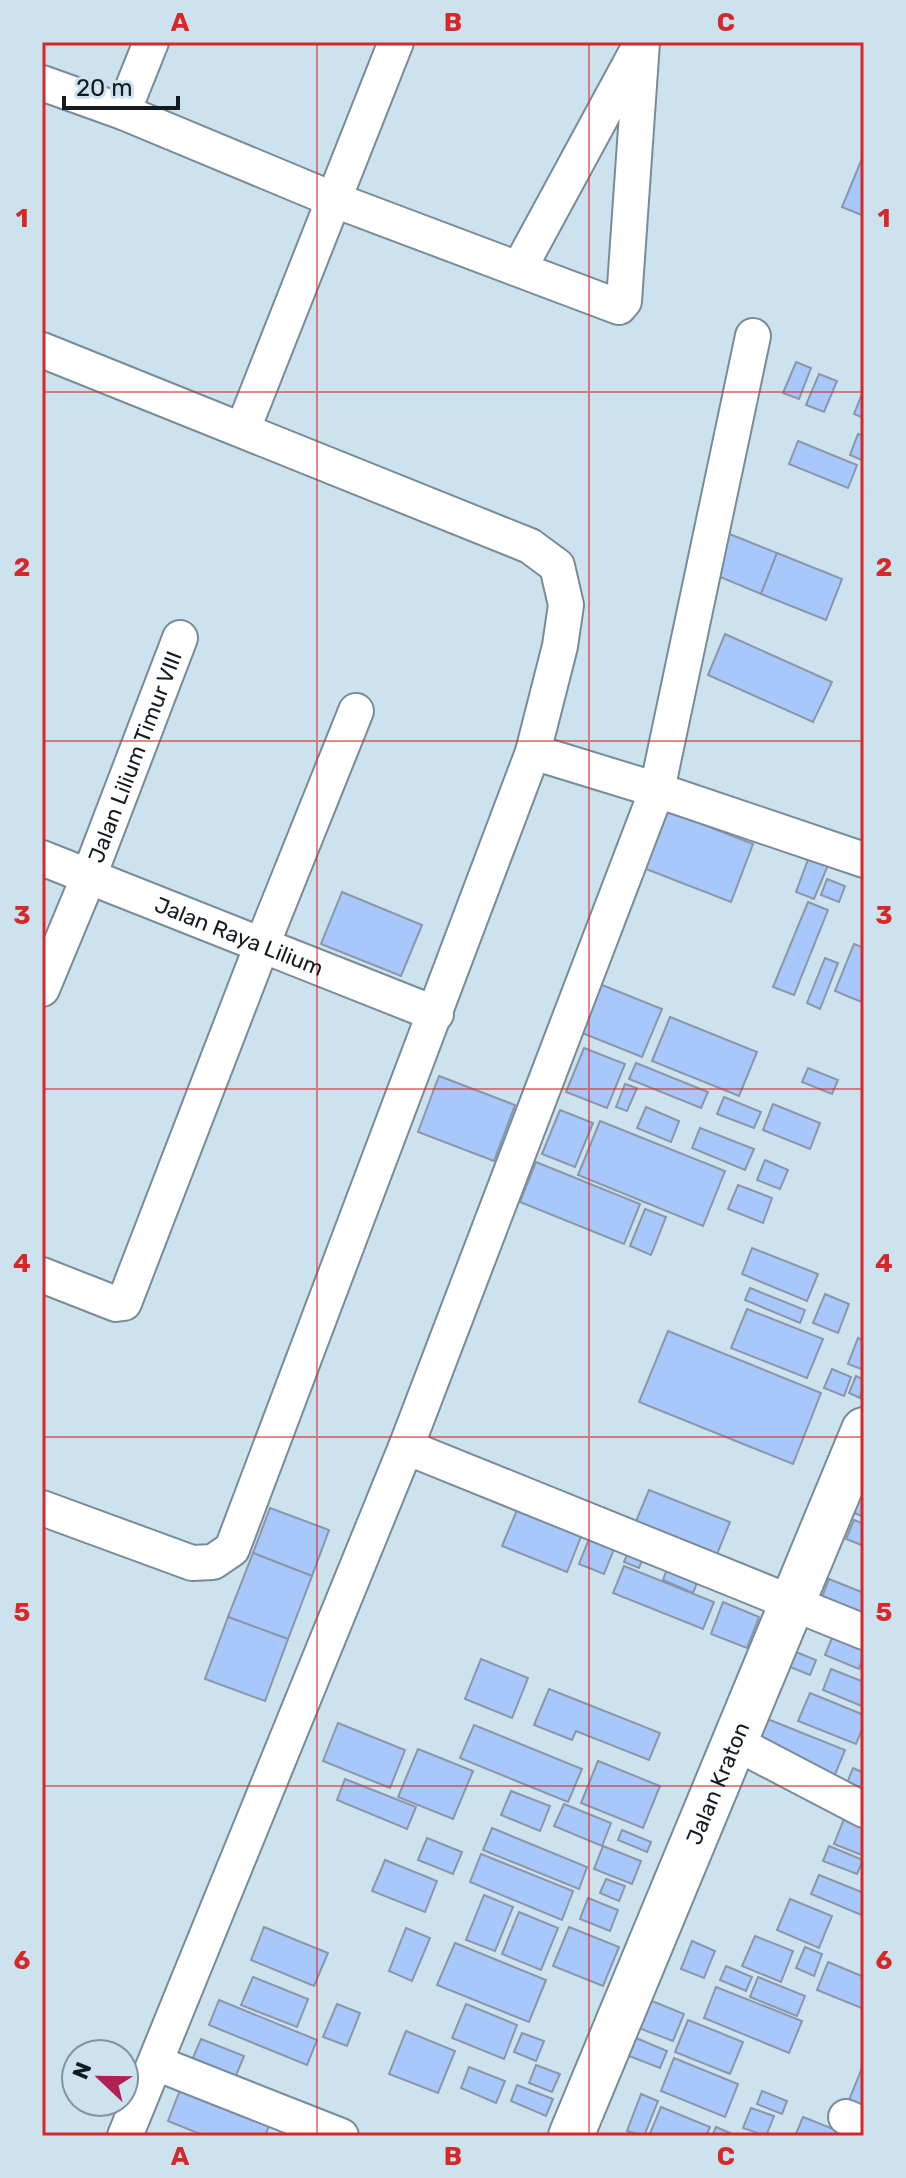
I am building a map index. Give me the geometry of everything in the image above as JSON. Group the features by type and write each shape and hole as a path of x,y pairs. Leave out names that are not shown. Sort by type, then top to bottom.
{"street":[{"path":"123,112 151,42"},
{"path":"243,429 396,42"},
{"path":"42,83 123,112 332,199 520,267 616,306 623,305 642,42"},
{"path":"520,267 642,42"},
{"path":"125,2136 406,1447 657,790 753,336"},
{"path":"42,350 530,546 557,566 566,605 560,646 533,752 232,1549 213,1562 192,1563 42,1508"},
{"name":"Jalan Lilium Timur VIII","path":"42,989 180,638"},
{"path":"42,1275 116,1304 124,1303 356,711"},
{"path":"533,752 864,860"},
{"name":"Jalan Raya Lilium","path":"42,858 436,1014"},
{"name":"Jalan Kraton","path":"571,2136 864,1430"},
{"path":"406,1447 864,1632"},
{"path":"734,1742 864,1810"},
{"path":"156,2063 341,2136"}],"building":[{"path":"861,161 864,162 864,216 842,207"},
{"path":"796,362 811,368 799,399 783,393"},
{"path":"819,374 837,381 824,412 806,405"},
{"path":"864,389 864,418 854,414"},
{"path":"858,434 864,436 864,461 850,455"},
{"path":"798,441 857,465 848,488 789,464"},
{"path":"722,531 777,553 761,594 706,571"},
{"path":"777,553 842,579 826,620 761,594"},
{"path":"725,634 832,682 813,722 708,675"},
{"path":"656,806 753,844 731,902 633,864"},
{"path":"809,857 828,865 814,899 796,892"},
{"path":"827,879 845,886 839,902 821,895"},
{"path":"342,892 422,925 401,976 321,944"},
{"path":"808,902 828,910 794,995 773,987"},
{"path":"854,944 864,948 864,1003 835,991"},
{"path":"825,958 838,963 820,1009 807,1003"},
{"path":"597,983 662,1009 642,1057 577,1031"},
{"path":"670,1017 757,1052 739,1096 652,1061"},
{"path":"584,1048 625,1064 607,1108 566,1092"},
{"path":"636,1063 708,1092 701,1108 629,1079"},
{"path":"808,1068 838,1080 832,1094 802,1082"},
{"path":"439,1076 515,1105 494,1161 418,1132"},
{"path":"625,1084 637,1088 627,1111 616,1107"},
{"path":"724,1097 761,1112 754,1128 717,1114"},
{"path":"773,1104 820,1123 810,1149 763,1130"},
{"path":"646,1107 679,1121 671,1142 637,1128"},
{"path":"560,1110 593,1123 575,1167 542,1154"},
{"path":"600,1121 725,1171 703,1226 578,1175"},
{"path":"700,1128 754,1149 745,1170 692,1148"},
{"path":"765,1160 788,1170 780,1189 757,1180"},
{"path":"536,1162 640,1204 624,1244 520,1202"},
{"path":"738,1185 772,1198 763,1223 728,1209"},
{"path":"645,1209 666,1217 651,1255 630,1246"},
{"path":"752,1248 818,1274 807,1301 742,1274"},
{"path":"750,1288 805,1310 800,1323 745,1300"},
{"path":"825,1294 849,1304 838,1333 813,1323"},
{"path":"747,1309 823,1339 807,1378 731,1348"},
{"path":"668,1331 821,1393 793,1464 639,1402"},
{"path":"858,1338 864,1341 861,1369 848,1364"},
{"path":"832,1369 851,1377 844,1396 824,1388"},
{"path":"856,1376 864,1380 860,1398 849,1393"},
{"path":"864,1485 864,1517 847,1510"},
{"path":"649,1490 730,1522 715,1559 634,1526"},
{"path":"520,1503 584,1529 567,1572 502,1546"},
{"path":"270,1508 329,1530 312,1576 253,1553"},
{"path":"854,1520 864,1524 864,1546 846,1539"},
{"path":"593,1529 618,1539 604,1574 579,1564"},
{"path":"631,1545 646,1550 639,1568 624,1562"},
{"path":"253,1553 312,1576 288,1639 228,1617"},
{"path":"670,1561 701,1573 693,1593 663,1580"},
{"path":"624,1566 714,1602 703,1629 613,1593"},
{"path":"829,1579 864,1593 864,1624 819,1605"},
{"path":"723,1602 759,1617 747,1648 711,1634"},
{"path":"228,1617 288,1639 265,1701 205,1679"},
{"path":"834,1633 864,1645 859,1669 825,1655"},
{"path":"796,1652 816,1660 810,1675 790,1667"},
{"path":"481,1659 528,1678 512,1718 465,1699"},
{"path":"831,1669 864,1682 864,1707 823,1690"},
{"path":"549,1689 660,1733 649,1760 576,1731 572,1740 534,1725"},
{"path":"810,1693 864,1715 864,1725 856,1744 798,1721"},
{"path":"765,1718 845,1750 834,1777 756,1740"},
{"path":"338,1723 405,1750 390,1788 323,1761"},
{"path":"474,1725 582,1769 568,1802 460,1758"},
{"path":"418,1749 473,1771 453,1819 398,1797"},
{"path":"598,1761 660,1786 643,1828 581,1803"},
{"path":"853,1768 864,1773 864,1804 842,1796"},
{"path":"345,1779 416,1807 407,1829 337,1800"},
{"path":"511,1791 550,1806 540,1831 501,1815"},
{"path":"564,1804 611,1823 602,1846 554,1826"},
{"path":"844,1819 864,1827 864,1856 834,1844"},
{"path":"492,1828 587,1867 579,1889 483,1850"},
{"path":"622,1830 651,1842 647,1852 618,1840"},
{"path":"427,1838 462,1852 453,1874 418,1860"},
{"path":"603,1846 641,1861 632,1884 594,1869"},
{"path":"829,1846 863,1860 857,1874 823,1861"},
{"path":"481,1854 573,1891 562,1920 470,1882"},
{"path":"385,1860 437,1881 425,1912 372,1891"},
{"path":"819,1875 864,1893 864,1916 811,1894"},
{"path":"606,1879 625,1886 619,1901 600,1893"},
{"path":"484,1895 513,1907 495,1951 466,1940"},
{"path":"588,1898 618,1910 610,1931 580,1919"},
{"path":"790,1899 832,1916 819,1948 777,1930"},
{"path":"519,1912 558,1928 541,1970 502,1954"},
{"path":"264,1927 328,1953 314,1986 251,1960"},
{"path":"569,1927 619,1947 603,1986 553,1966"},
{"path":"406,1928 430,1938 412,1981 389,1971"},
{"path":"755,1936 793,1951 781,1982 742,1966"},
{"path":"692,1941 715,1951 704,1978 681,1969"},
{"path":"455,1943 546,1980 529,2022 437,1985"},
{"path":"805,1947 822,1954 814,1976 796,1968"},
{"path":"828,1962 864,1977 864,2009 817,1990"},
{"path":"726,1966 752,1977 746,1991 720,1980"},
{"path":"253,1977 308,1999 297,2027 241,2005"},
{"path":"758,1977 805,1996 797,2016 750,1997"},
{"path":"716,1987 802,2021 789,2053 704,2018"},
{"path":"647,1999 684,2014 673,2041 636,2027"},
{"path":"219,2000 317,2040 307,2065 209,2025"},
{"path":"337,2004 360,2013 347,2046 323,2037"},
{"path":"466,2004 517,2025 504,2059 452,2038"},
{"path":"688,2020 743,2042 730,2074 675,2052"},
{"path":"406,2031 455,2051 438,2093 389,2074"},
{"path":"522,2033 544,2041 536,2061 514,2052"},
{"path":"636,2038 667,2051 660,2068 629,2056"},
{"path":"201,2039 244,2056 235,2078 192,2060"},
{"path":"674,2058 738,2084 725,2117 661,2091"},
{"path":"864,2063 864,2117 845,2110"},
{"path":"536,2065 560,2074 552,2092 529,2083"},
{"path":"469,2067 505,2081 496,2103 461,2088"},
{"path":"184,2080 273,2116 265,2136 205,2136 168,2121"},
{"path":"517,2085 553,2099 546,2116 511,2101"},
{"path":"762,2091 787,2101 782,2114 757,2104"},
{"path":"641,2094 658,2101 644,2136 627,2131"},
{"path":"661,2107 710,2127 706,2136 649,2136"},
{"path":"751,2108 774,2116 766,2136 743,2128"},
{"path":"803,2117 841,2132 840,2136 795,2136"},
{"path":"716,2127 737,2136 712,2136"}]}
